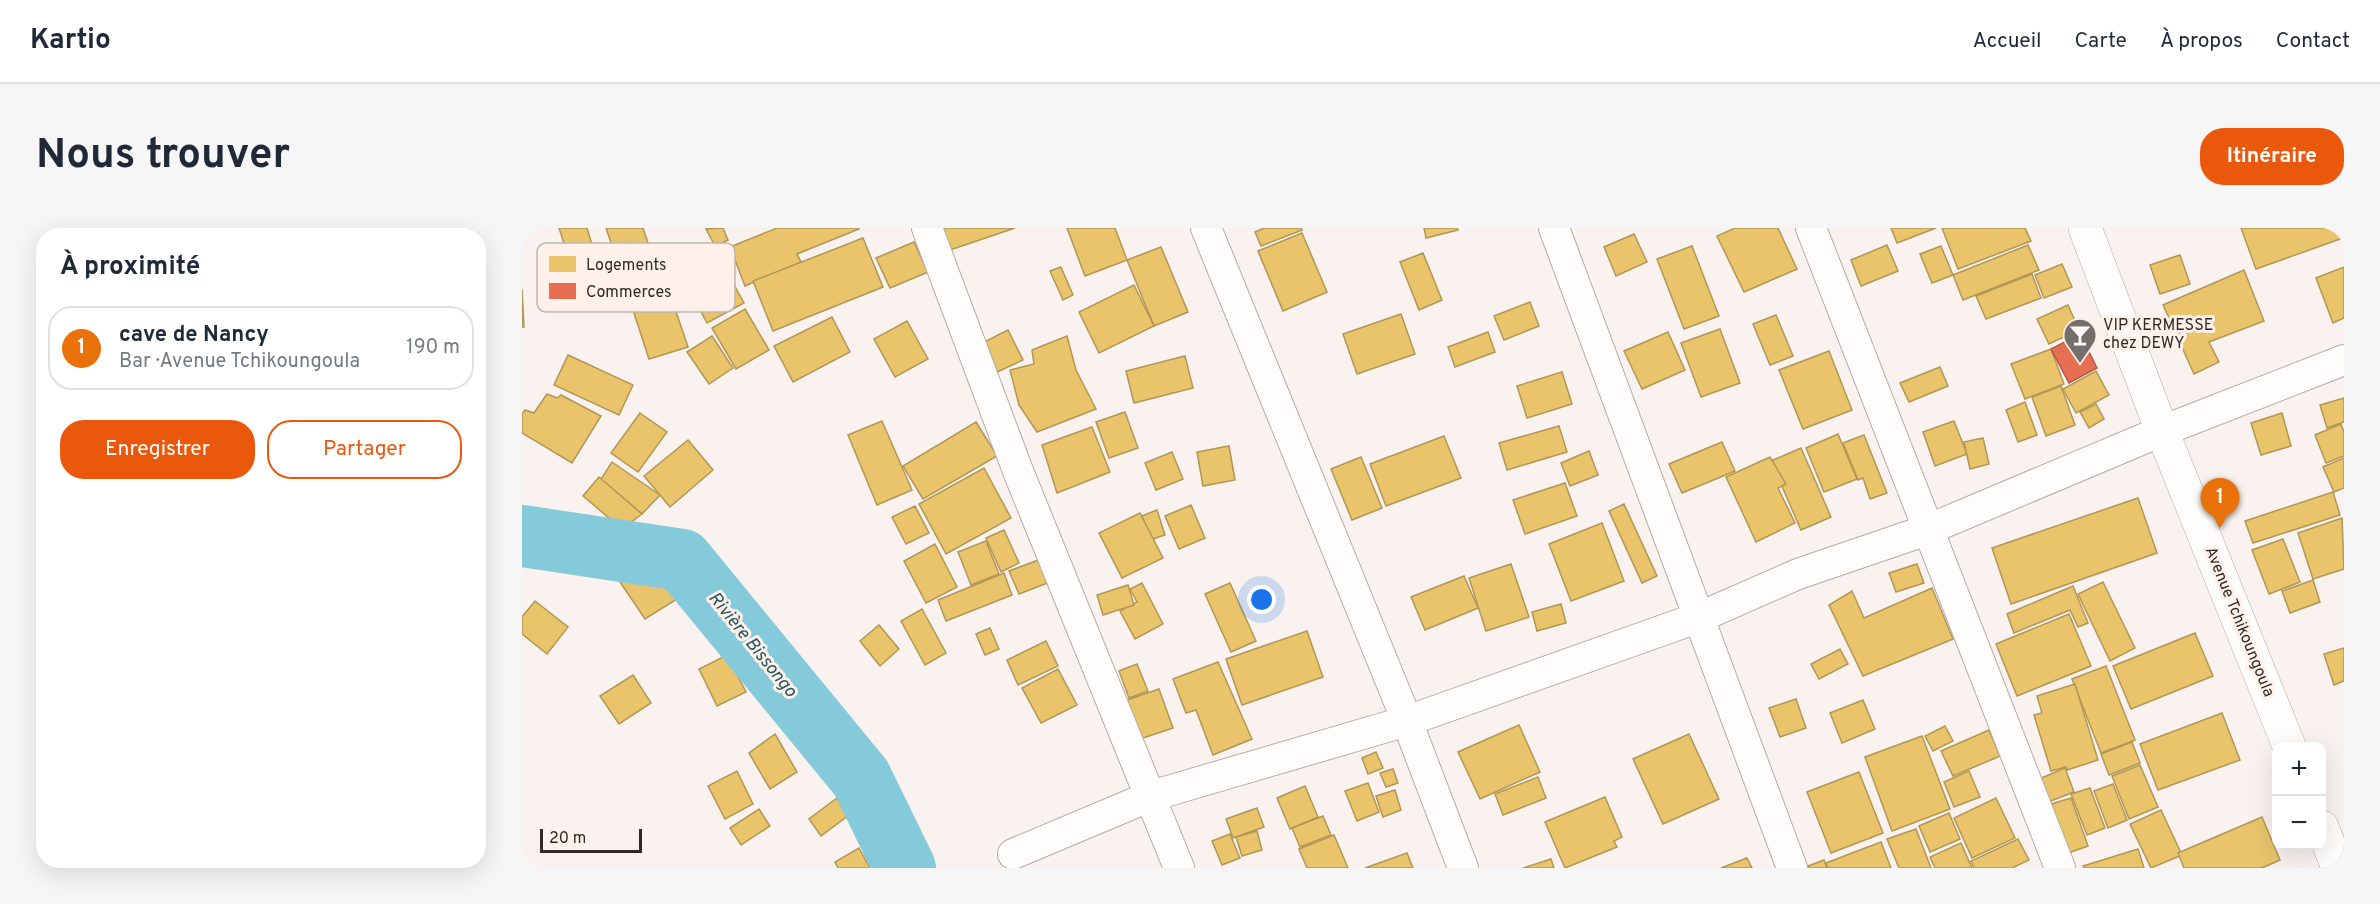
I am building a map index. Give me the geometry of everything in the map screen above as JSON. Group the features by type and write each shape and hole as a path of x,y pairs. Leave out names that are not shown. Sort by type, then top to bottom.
{"street":[{"path":"927,228 1018,471 1179,868"},
{"path":"1206,228 1407,721 1462,868"},
{"path":"1554,228 1792,868"},
{"path":"1811,228 2060,868"},
{"name":"Avenue Tchikoungoula","path":"2085,228 2162,431 2287,742"},
{"path":"1013,854 1151,796 1407,721 1700,617 1798,574 1927,530 2162,431 2344,360"},
{"path":"2330,830 2338,868"}],"building: Logements":[{"path":"559,228 587,228 592,243 564,243"},
{"path":"606,228 643,228 648,243 611,243"},
{"path":"723,228 728,240 713,243 706,229"},
{"path":"777,228 859,228 797,254 801,262 745,286 735,260 735,245"},
{"path":"939,228 1015,228 947,251"},
{"path":"1067,228 1115,228 1127,260 1085,276"},
{"path":"1264,228 1301,228 1302,230 1261,246 1255,232"},
{"path":"1424,228 1457,228 1458,230 1426,238"},
{"path":"1735,228 1778,228 1797,269 1744,292 1717,236"},
{"path":"1891,228 1936,228 1897,243"},
{"path":"1942,228 2025,228 2031,241 1958,269"},
{"path":"2241,228 2339,228 2343,238 2256,269"},
{"path":"1302,233 1327,292 1283,311 1258,251"},
{"path":"1634,234 1647,262 1616,276 1604,247"},
{"path":"863,238 883,287 773,331 753,281"},
{"path":"914,242 928,272 890,288 876,258"},
{"path":"1887,245 1898,271 1861,286 1851,260"},
{"path":"2028,245 2039,270 1963,300 1953,275"},
{"path":"1692,246 1719,316 1684,329 1657,259"},
{"path":"1941,246 1953,275 1932,283 1920,254"},
{"path":"1161,247 1188,312 1154,326 1127,260"},
{"path":"1423,253 1442,300 1419,310 1400,262"},
{"path":"2180,255 2190,284 2160,294 2150,265"},
{"path":"2062,264 2072,287 2044,298 2035,275"},
{"path":"1061,267 1073,295 1063,300 1050,271"},
{"path":"2344,267 2344,318 2333,323 2316,278"},
{"path":"2244,270 2264,321 2209,342 2219,362 2194,374 2163,305"},
{"path":"2032,274 2041,298 1986,319 1976,296"},
{"path":"1134,285 1154,326 1099,353 1079,312"},
{"path":"735,287 744,303 735,308"},
{"path":"522,289 524,327 522,327"},
{"path":"1530,302 1539,326 1504,340 1494,316"},
{"path":"2068,305 2079,330 2049,344 2037,319"},
{"path":"745,309 769,350 736,369 712,328"},
{"path":"634,312 676,312 688,347 649,359"},
{"path":"701,312 727,312 707,323"},
{"path":"1401,314 1415,354 1357,374 1343,334"},
{"path":"1776,315 1793,356 1770,365 1753,324"},
{"path":"832,317 850,352 793,382 774,346"},
{"path":"907,321 928,359 895,377 874,339"},
{"path":"1720,329 1740,383 1701,397 1681,343"},
{"path":"1008,330 1023,360 995,373 980,344"},
{"path":"1488,332 1495,352 1455,367 1448,347"},
{"path":"1668,332 1685,370 1642,389 1624,351"},
{"path":"712,336 733,368 709,384 687,352"},
{"path":"1067,336 1076,370 1096,409 1037,432 1019,405 1010,370 1034,364 1032,350"},
{"path":"2051,349 2064,384 2025,399 2011,364"},
{"path":"1829,351 1852,410 1803,429 1779,370"},
{"path":"568,355 633,385 619,415 554,385"},
{"path":"1185,356 1193,388 1134,403 1126,371"},
{"path":"1940,367 1948,386 1909,402 1900,383"},
{"path":"2096,371 2109,395 2076,413 2063,389"},
{"path":"1562,372 1572,404 1527,418 1517,386"},
{"path":"2061,386 2075,425 2046,436 2032,397"},
{"path":"547,394 557,398 561,395 601,416 572,463 522,433 522,414 525,410 534,413"},
{"path":"2344,398 2344,422 2327,428 2320,405"},
{"path":"2025,402 2037,435 2018,442 2006,410"},
{"path":"2096,404 2104,419 2089,428 2080,412"},
{"path":"1125,412 1138,448 1109,458 1096,422"},
{"path":"640,413 667,432 638,472 611,453"},
{"path":"2282,413 2291,446 2261,455 2251,423"},
{"path":"882,421 912,490 877,505 848,435"},
{"path":"1954,421 1967,454 1935,466 1923,432"},
{"path":"976,422 997,456 923,499 903,466"},
{"path":"2341,424 2344,432 2344,456 2326,463 2315,435"},
{"path":"1559,426 1567,452 1507,470 1499,443"},
{"path":"1092,427 1110,472 1057,493 1042,445"},
{"path":"1838,434 1857,479 1824,492 1806,448"},
{"path":"1864,435 1887,493 1870,499 1863,478 1858,480 1843,443"},
{"path":"1444,436 1461,478 1386,506 1370,464"},
{"path":"1983,438 1989,464 1970,469 1964,442"},
{"path":"688,440 713,470 670,507 644,476"},
{"path":"1722,442 1735,471 1682,493 1669,464"},
{"path":"1229,446 1235,480 1203,486 1197,452"},
{"path":"1801,448 1831,517 1801,530 1771,461"},
{"path":"1589,451 1598,475 1570,486 1561,463"},
{"path":"1172,452 1183,479 1156,490 1145,463"},
{"path":"1361,457 1382,508 1352,520 1331,469"},
{"path":"1770,457 1786,484 1778,488 1795,523 1756,542 1726,477"},
{"path":"2344,458 2344,488 2334,492 2323,467"},
{"path":"612,462 660,495 642,514 601,479"},
{"path":"984,468 1011,518 946,554 919,504"},
{"path":"599,477 642,514 622,529 583,496"},
{"path":"1565,483 1577,516 1525,534 1513,500"},
{"path":"2333,492 2340,515 2253,543 2245,521"},
{"path":"2138,498 2157,553 2011,604 1992,548"},
{"path":"1624,504 1657,576 1642,583 1609,511"},
{"path":"1191,505 1205,538 1179,549 1165,516"},
{"path":"915,506 929,533 906,544 892,517"},
{"path":"1157,510 1165,535 1150,540 1142,516"},
{"path":"1140,513 1163,558 1122,578 1099,533"},
{"path":"2342,518 2344,569 2313,579 2298,533"},
{"path":"1602,523 1624,581 1571,601 1549,544"},
{"path":"1004,530 1019,563 1001,572 986,538"},
{"path":"2283,539 2300,582 2269,594 2252,550"},
{"path":"986,541 999,574 971,585 958,552"},
{"path":"935,544 957,587 926,603 904,561"},
{"path":"650,558 677,599 645,619 618,579"},
{"path":"1041,559 1050,582 1019,594 1009,571"},
{"path":"1511,564 1529,617 1486,631 1469,578"},
{"path":"1917,564 1924,583 1896,592 1889,573"},
{"path":"1004,573 1012,595 946,621 938,600"},
{"path":"1464,576 1478,608 1425,630 1411,597"},
{"path":"2313,580 2320,602 2290,613 2282,591"},
{"path":"2103,582 2135,648 2110,661 2078,594"},
{"path":"1142,583 1163,624 1135,639 1120,611 1137,602 1130,589"},
{"path":"1230,583 1256,641 1231,652 1205,594"},
{"path":"1128,585 1134,605 1103,615 1097,595"},
{"path":"2073,586 2088,623 2078,627 2070,610 2014,633 2007,614"},
{"path":"1932,588 1953,639 1863,676 1829,605 1852,591 1864,618"},
{"path":"535,601 568,627 547,654 522,634 522,617"},
{"path":"1561,604 1566,623 1537,631 1532,612"},
{"path":"922,609 946,653 925,665 901,621"},
{"path":"2069,614 2091,666 2017,696 1996,644"},
{"path":"879,625 899,649 880,666 860,641"},
{"path":"990,628 999,649 985,655 976,634"},
{"path":"1307,631 1323,677 1242,705 1226,659"},
{"path":"2195,633 2213,676 2131,709 2113,666"},
{"path":"1046,641 1058,666 1018,685 1007,660"},
{"path":"2344,648 2344,681 2334,685 2324,654"},
{"path":"1840,649 1848,664 1819,679 1811,664"},
{"path":"727,655 746,692 717,706 699,669"},
{"path":"1218,662 1252,739 1213,755 1196,710 1186,713 1173,679"},
{"path":"1137,664 1148,691 1129,698 1119,671"},
{"path":"2106,666 2135,740 2101,753 2072,679"},
{"path":"1058,669 1077,705 1041,723 1022,688"},
{"path":"633,675 651,703 619,724 600,696"},
{"path":"2075,684 2098,760 2067,770 2066,767 2051,771 2034,715 2042,713 2037,696"},
{"path":"1159,689 1173,728 1140,739 1127,700"},
{"path":"1796,699 1806,728 1780,737 1769,708"},
{"path":"1863,700 1875,729 1842,743 1830,713"},
{"path":"2222,713 2240,760 2158,790 2140,744"},
{"path":"1519,725 1540,772 1480,799 1458,752"},
{"path":"1945,726 1953,741 1933,751 1925,736"},
{"path":"1989,730 2000,756 1953,776 1941,751"},
{"path":"775,734 797,772 770,789 749,753"},
{"path":"1689,734 1719,799 1663,824 1633,759"},
{"path":"1922,736 1950,809 1892,831 1865,757"},
{"path":"2132,742 2140,763 2109,775 2101,754"},
{"path":"1376,752 1383,768 1368,774 1362,758"},
{"path":"2140,765 2158,807 2129,819 2112,776"},
{"path":"2065,768 2074,792 2048,802 2039,779"},
{"path":"1393,769 1398,783 1386,787 1380,773"},
{"path":"737,771 753,804 725,819 708,786"},
{"path":"1969,771 1980,797 1954,807 1944,782"},
{"path":"1859,772 1883,833 1831,853 1807,792"},
{"path":"1538,777 1546,798 1503,815 1495,794"},
{"path":"1368,783 1379,812 1357,821 1345,791"},
{"path":"2113,784 2127,820 2108,828 2094,791"},
{"path":"1305,786 1318,817 1290,829 1277,798"},
{"path":"2090,788 2105,828 2087,835 2071,794"},
{"path":"1395,790 1401,810 1383,817 1376,796"},
{"path":"1605,797 1622,837 1614,841 1617,847 1565,868 1545,822"},
{"path":"837,798 849,815 821,836 809,819"},
{"path":"1996,798 2015,838 1972,858 1954,818"},
{"path":"2071,798 2088,846 2068,853 2051,804"},
{"path":"1257,808 1264,827 1233,838 1226,819"},
{"path":"759,809 770,826 741,845 730,828"},
{"path":"2161,810 2182,855 2151,868 2130,824"},
{"path":"1949,813 1960,839 1930,852 1919,826"},
{"path":"1323,816 1331,835 1300,847 1292,828"},
{"path":"2262,817 2272,841 2272,850 2276,850 2280,860 2262,868 2184,868 2178,853"},
{"path":"1916,829 1931,868 1899,868 1887,839"},
{"path":"1257,831 1262,850 1242,856 1236,837"},
{"path":"1230,834 1240,858 1222,865 1212,841"},
{"path":"1334,835 1348,868 1307,868 1299,849"},
{"path":"2018,839 2029,860 2012,868 1974,868 1971,861"},
{"path":"1881,842 1891,868 1828,868 1826,863"},
{"path":"1961,843 1972,868 1935,868 1930,857"},
{"path":"859,848 870,868 838,868 835,862"},
{"path":"2138,849 2144,868 2084,868 2083,866"},
{"path":"1407,853 1413,868 1365,868"},
{"path":"1747,858 1752,868 1721,868"},
{"path":"1551,859 1554,868 1523,868"},
{"path":"1824,860 1827,868 1809,868 1808,866"}],"building: Commerces":[{"path":"2080,334 2097,368 2069,383 2051,349"}],"waterway":[{"name":"Rivière Bissongo","path":"522,536 682,560 861,778 905,868"}],"place":[{"name":"VIP KERMESSE chez DEWY","path":"2080,364"},
{"name":"cave de Nancy","path":"2220,528"}]}
